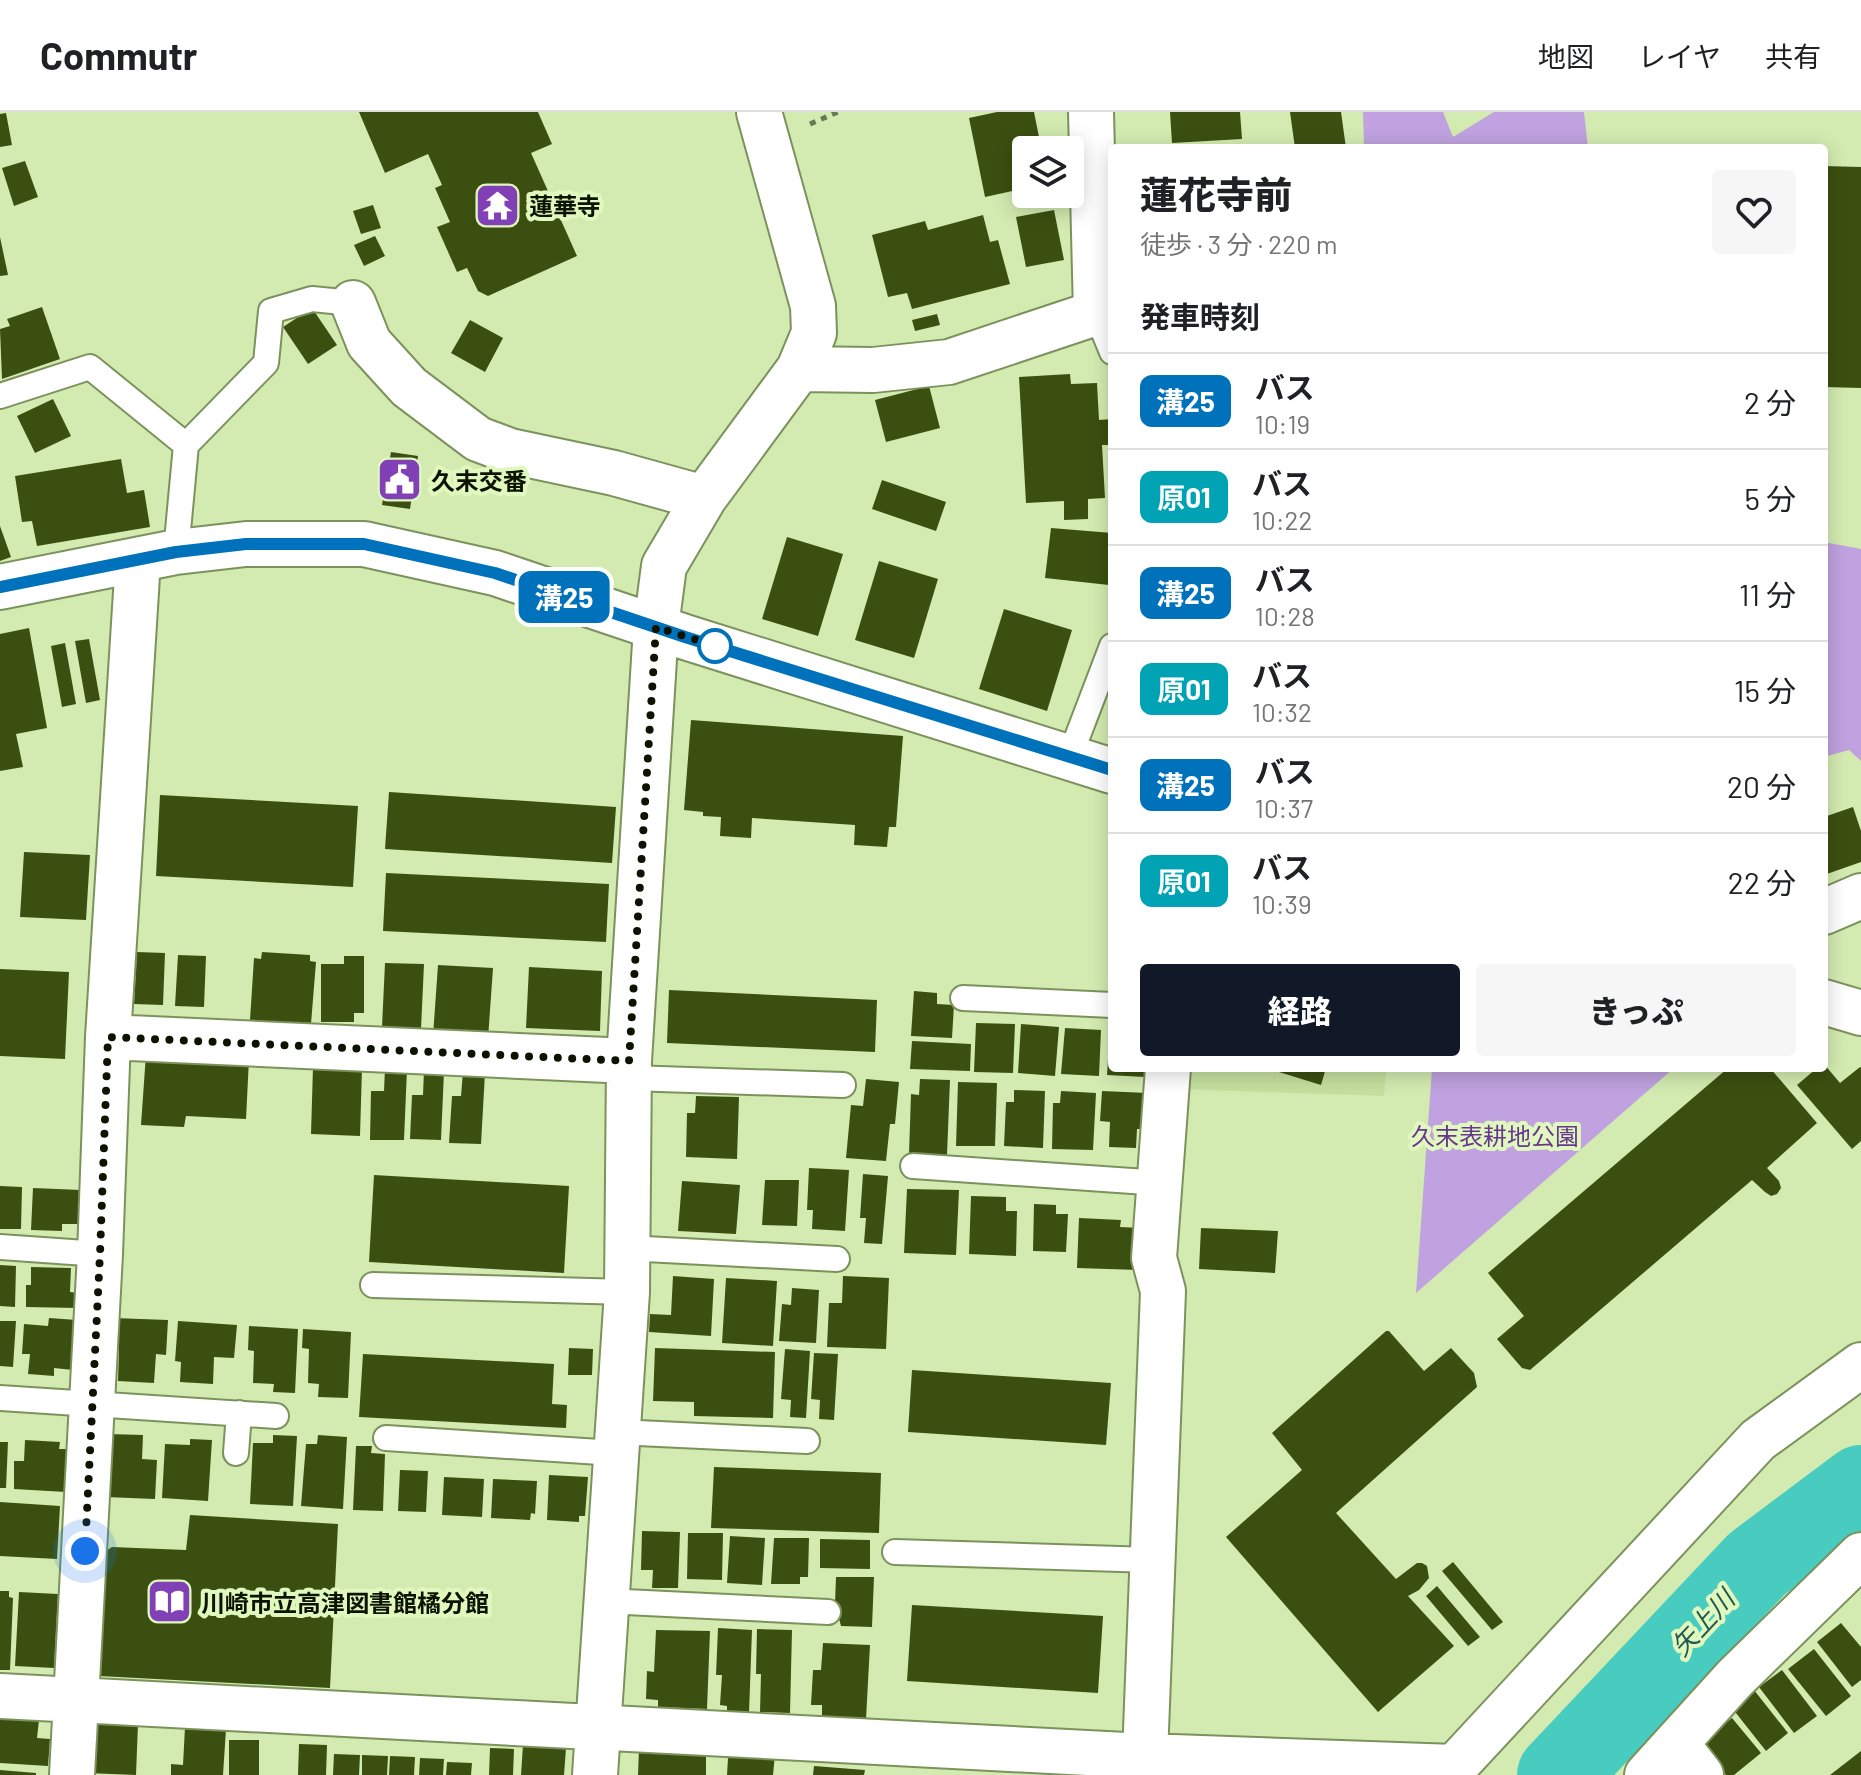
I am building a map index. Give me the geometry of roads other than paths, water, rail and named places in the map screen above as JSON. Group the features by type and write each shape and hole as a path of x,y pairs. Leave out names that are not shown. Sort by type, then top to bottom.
{"street":[{"path":"595,1775 627,1292 630,1070 656,627 664,566 704,498 799,369 814,333 813,306 759,112"},
{"path":"799,369 873,370 949,362 1104,332 1091,112"},
{"path":"353,303 369,343 409,387 478,439 510,451 614,473 704,498"},
{"path":"0,587 157,556 246,544 364,544 495,573 1108,770"},
{"path":"72,1775 100,1254 108,1037 157,556"},
{"path":"1828,910 1861,896"},
{"path":"1828,1003 1861,1013"},
{"path":"108,1037 630,1070"},
{"path":"1133,1762 1152,1560 1163,1291 1154,1258 1168,1072"},
{"path":"0,1696 597,1727 1133,1762 1451,1771 1758,1440 1861,1365"},
{"path":"1647,1775 1688,1759 1735,1678 1861,1555"}],"lane":[{"path":"157,556 186,445 266,363 271,311 312,299 353,303"},
{"path":"0,396 90,367 186,445"},
{"path":"1070,756 1108,656"},
{"path":"963,998 1108,1005"},
{"path":"630,1070 843,1085"},
{"path":"913,1166 1161,1183"},
{"path":"0,1247 100,1254"},
{"path":"626,1248 837,1259"},
{"path":"373,1285 627,1292"},
{"path":"0,1398 276,1416"},
{"path":"236,1453 239,1413"},
{"path":"386,1438 616,1443 807,1441"},
{"path":"895,1552 1152,1560"},
{"path":"605,1601 828,1612"}],"waterway":[{"name":"矢上川","path":"1558,1775 1757,1564 1861,1486"}],"place":[{"name":"蓮華寺","path":"498,205"},
{"name":"久末交番","path":"400,480"},
{"name":"川崎市立高津図書館橘分館","path":"170,1602"}],"park label":[{"name":"久末表耕地公園","path":"1495,1135"}]}
